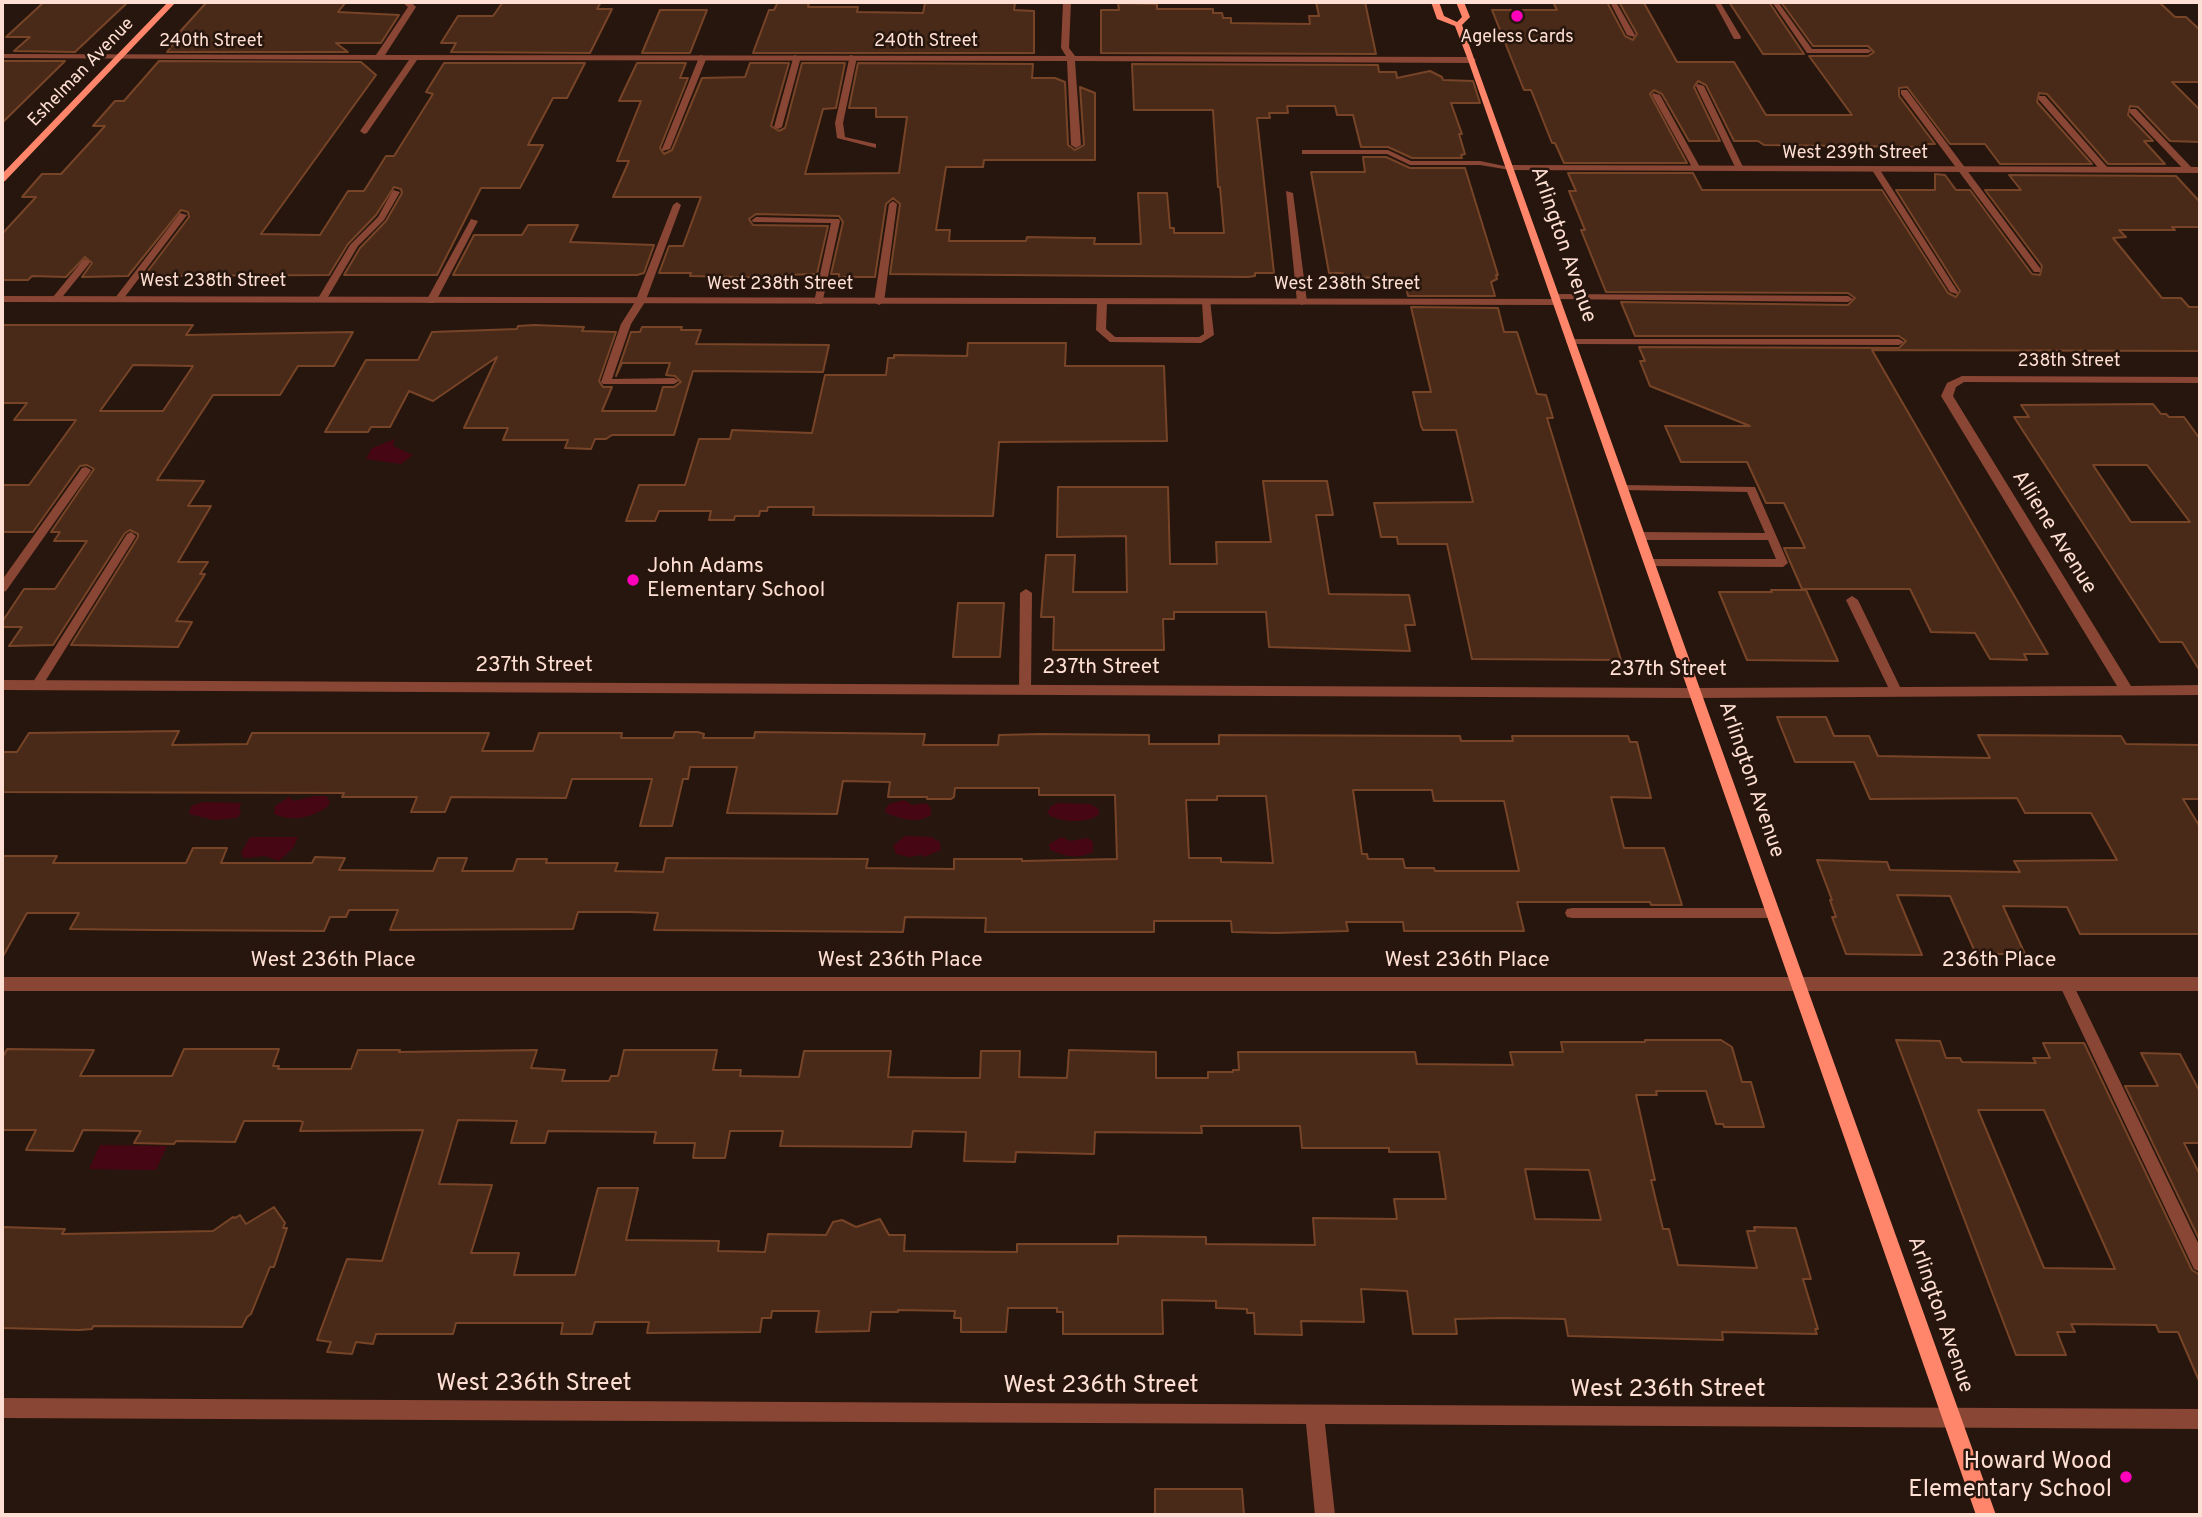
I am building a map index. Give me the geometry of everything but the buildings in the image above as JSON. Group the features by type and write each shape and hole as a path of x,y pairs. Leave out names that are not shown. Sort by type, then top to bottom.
{"main road":[{"name":"Eshelman Avenue","path":"2,179 172,2"},
{"path":"1435,2 1440,17 1458,25 1466,17 1460,2"},
{"name":"Arlington Avenue","path":"1458,25 1986,1515"}],"street":[{"path":"379,57 412,7 406,2"},
{"path":"1067,2 1065,48 1071,57 1076,145"},
{"name":"240th Street","path":"2,57 1071,57 1472,60"},
{"path":"364,131 415,57"},
{"name":"West 239th Street","path":"1510,168 2200,170"},
{"name":"West 238th Street","path":"2,299 1302,302 1557,299"},
{"name":"238th Street","path":"1947,396 1951,385 1962,379 2200,380"},
{"name":"Alliene Avenue","path":"1947,396 2127,690"},
{"name":"237th Street","path":"2,685 1695,693 2200,690"},
{"name":"West 236th Place","path":"2,984 1798,983"},
{"name":"236th Place","path":"1798,983 2200,984"},
{"name":"West 236th Street","path":"2,1408 2200,1419"},
{"path":"1314,1413 1325,1515"}],"lane":[{"path":"1613,2 1631,35"},
{"path":"1717,2 1737,37"},
{"path":"1775,2 1810,51 1868,51"},
{"path":"666,149 703,57"},
{"path":"778,127 797,57"},
{"path":"853,57 839,123 841,138 873,146"},
{"path":"1700,86 1740,169"},
{"path":"1904,92 2036,270"},
{"path":"1656,95 1697,169"},
{"path":"2042,98 2105,170"},
{"path":"2133,111 2189,170"},
{"path":"1305,152 1388,152 1410,163 1480,163 1510,168"},
{"path":"1876,170 1954,292"},
{"path":"322,300 354,245 381,218 396,192"},
{"path":"1289,193 1302,302"},
{"path":"879,302 893,204"},
{"path":"674,381 606,382 626,324 639,302 677,205"},
{"path":"118,300 183,215"},
{"path":"756,220 836,221 819,302"},
{"path":"431,301 474,221"},
{"path":"56,299 86,262"},
{"path":"1557,299 1848,299"},
{"path":"1102,302 1101,330 1113,340 1201,340 1211,330 1207,302"},
{"path":"1572,342 1899,342"},
{"path":"2,589 86,470"},
{"path":"1623,488 1751,489 1783,563 1650,563"},
{"path":"37,685 131,536"},
{"path":"1640,536 1772,537"},
{"path":"1025,690 1026,593"},
{"path":"1852,600 1896,691"},
{"path":"1572,913 1773,913"},
{"path":"2066,984 2200,1264"}],"shaded area":[{"path":"395,439 393,446 413,455 401,464 366,459 372,448"},
{"path":"326,796 330,802 328,806 302,818 274,814 275,806 289,797 294,801"},
{"path":"904,800 912,805 927,803 931,815 915,820 886,813 889,804"},
{"path":"203,802 241,803 241,813 237,818 214,820 189,814 191,806"},
{"path":"1058,803 1089,804 1098,808 1099,814 1081,821 1058,819 1047,813 1051,806"},
{"path":"905,836 931,837 940,842 941,850 924,857 896,854 893,846"},
{"path":"250,837 298,837 293,848 279,861 265,856 244,858 241,853"},
{"path":"1062,837 1070,841 1088,838 1093,842 1093,852 1071,856 1050,850 1049,844"},
{"path":"100,1145 167,1146 156,1170 89,1169"}],"place":[{"name":"Ageless Cards","path":"1517,16"},
{"name":"John Adams Elementary School","path":"633,580"},
{"name":"Howard Wood Elementary School","path":"2126,1477"}]}
